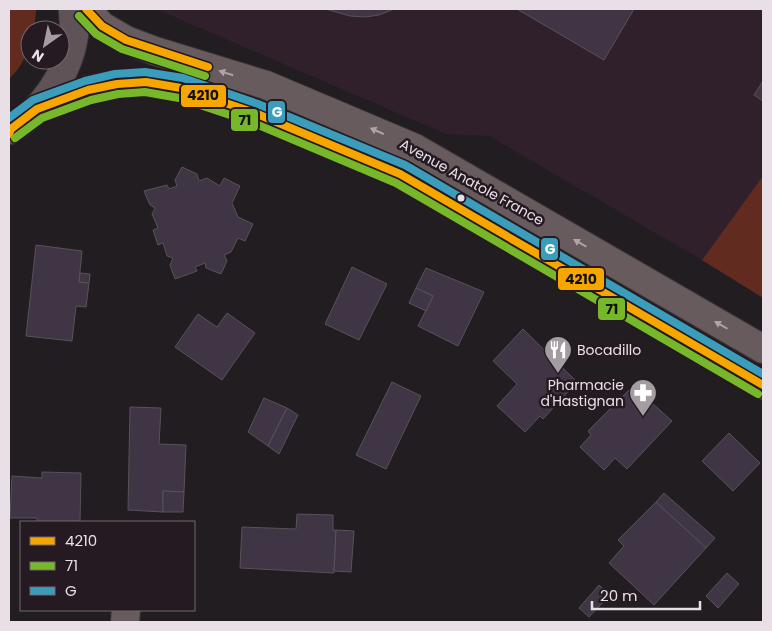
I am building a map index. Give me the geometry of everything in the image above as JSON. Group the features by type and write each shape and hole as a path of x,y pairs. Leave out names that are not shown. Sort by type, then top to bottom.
{"main road":[{"path":"9,131 37,109 61,76 74,36 73,9"}],"street":[{"name":"Avenue Anatole France","path":"86,9 102,26 126,40 155,51 266,85 415,148 763,349"},
{"name":"Avenue Anatole France","path":"37,109 88,90 117,84 146,82 181,88 255,113 400,174 763,384"}],"shaded area":[{"path":"9,9 36,9 35,20 20,20 20,65 9,79"},
{"path":"156,9 763,9 763,176 702,260 489,136 446,134"},
{"path":"763,176 763,298 702,260"}],"building":[{"path":"326,9 394,9 379,15 365,17 350,16"},
{"path":"517,9 634,9 604,60"},
{"path":"763,81 763,101 754,95"},
{"path":"182,167 197,174 199,181 207,178 220,186 224,178 240,186 232,203 238,217 253,224 245,241 238,238 231,252 224,255 227,261 221,274 206,268 205,263 195,267 197,271 175,279 170,265 173,258 167,256 163,243 158,245 153,230 158,228 152,214 155,208 150,205 144,191 167,185 169,189 177,186 175,180"},
{"path":"36,245 82,251 79,282 89,283 86,307 76,306 72,341 26,336"},
{"path":"352,267 387,284 359,340 325,324"},
{"path":"426,268 484,292 458,346 418,326 433,296 416,288"},
{"path":"80,273 90,274 89,283 79,282"},
{"path":"416,288 433,296 426,311 409,303"},
{"path":"227,313 255,333 222,380 175,347 198,314 217,327"},
{"path":"523,329 577,382 543,419 540,416 525,432 497,406 517,384 493,361"},
{"path":"392,382 421,396 386,469 356,455"},
{"path":"633,386 672,421 627,469 615,458 604,470 580,447 591,435 588,431"},
{"path":"264,398 287,408 268,446 248,432"},
{"path":"130,407 161,408 159,444 186,445 184,492 163,491 163,512 128,510"},
{"path":"287,408 298,415 279,454 268,446"},
{"path":"729,433 760,463 733,491 702,461"},
{"path":"42,472 81,473 80,521 37,521 37,518 10,518 12,476 42,478"},
{"path":"163,491 184,492 183,512 163,512"},
{"path":"664,493 715,538 706,548 656,502"},
{"path":"656,502 706,548 654,605 609,563 624,546 618,540"},
{"path":"297,514 333,515 333,530 336,530 334,573 240,568 242,527 296,529"},
{"path":"336,530 354,531 351,572 334,571"},
{"path":"727,573 739,584 718,608 706,596"},
{"path":"599,585 610,595 589,617 579,608"}],"transit line":[{"name":"4210","path":"86,9 102,26 126,40 208,67"},
{"name":"71","path":"79,16 96,34 122,49 205,76"},
{"name":"G","path":"9,118 33,100 85,81 115,74 145,72 183,78 258,104 405,165 763,374"},
{"name":"4210","path":"9,134 11,129 37,109 88,90 117,84 146,82 181,88 255,113 400,174 763,385"},
{"name":"71","path":"15,138 42,118 91,100 118,94 145,92 179,98 251,122 396,183 758,394"}],"place":[{"name":"Bocadillo","path":"558,374"},
{"name":"Pharmacie d'Hastignan","path":"643,417"}]}
